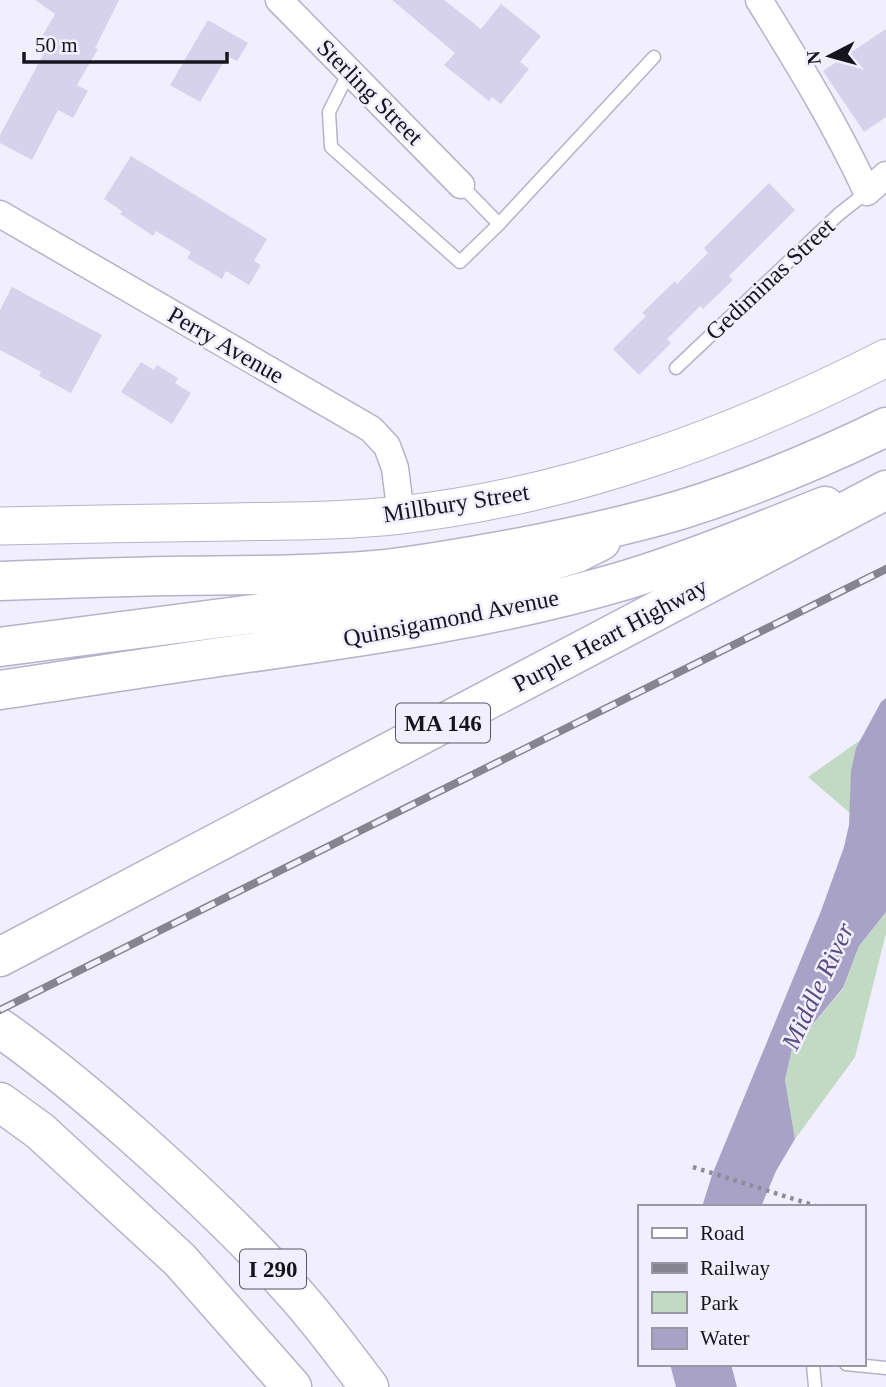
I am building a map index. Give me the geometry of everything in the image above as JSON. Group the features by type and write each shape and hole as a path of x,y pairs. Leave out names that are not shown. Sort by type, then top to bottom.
{"main road":[{"name":"Millbury Street","path":"0,526 337,520 463,506 597,475 666,454 729,431 886,358"},
{"path":"0,582 278,575 376,569 440,561 534,544 681,510 747,487 886,427"},
{"name":"Quinsigamond Avenue","path":"0,690 340,641 530,605 640,575 761,533 886,482"},
{"name":"Purple Heart Highway","path":"0,957 886,490"},
{"name":"Quinsigamond Avenue","path":"0,648 398,595 524,569 577,553 640,520"},
{"name":"I 290","path":"0,1028 40,1056 164,1162 243,1237 290,1288 369,1387"},
{"name":"I 290","path":"0,1102 40,1131 180,1259 292,1387"}],"street":[{"name":"Sterling Street","path":"279,0 461,185"},
{"name":"Gediminas Street","path":"759,0 817,95 855,165 876,184"},
{"name":"Perry Avenue","path":"0,214 371,429 387,446 395,468 401,515"}],"lane":[{"path":"350,71 329,112 331,147 460,262 499,224 654,57"},
{"name":"Gediminas Street","path":"676,368 839,214 876,184"},
{"path":"461,185 499,224"},
{"path":"813,1366 815,1387"},
{"path":"865,1366 886,1368"}],"path":[{"path":"693,1167 813,1205"}],"green space":[{"path":"886,722 886,844 808,777"},
{"path":"886,912 886,933 855,1057 795,1139 785,1080 792,1049 843,989 859,946"}],"water":[{"name":"Middle River","path":"886,698 886,912 859,946 843,988 792,1049 785,1080 795,1139 776,1171 762,1205 703,1205 712,1175 821,911 844,847 849,825 851,771 856,748 881,702"},
{"path":"671,1366 732,1366 737,1387 676,1387"}],"building":[{"path":"35,0 119,0 95,48 98,49 77,85 88,91 73,118 58,110 32,160 0,143 0,135 43,55 34,50 55,14"},
{"path":"392,0 444,0 481,29 501,4 541,36 520,62 529,69 501,104 492,97 489,101 444,65 455,53"},
{"path":"208,20 248,43 237,61 227,56 200,102 170,85"},
{"path":"886,29 886,117 864,132 823,71"},
{"path":"131,156 267,239 254,261 261,265 249,285 226,271 222,279 187,258 191,252 156,231 153,236 120,214 122,211 104,199"},
{"path":"769,183 795,210 729,276 733,280 703,309 700,306 667,339 671,343 639,375 613,349 646,316 642,313 708,253 704,248"},
{"path":"12,287 102,335 71,393 39,376 41,372 0,350 0,310"},
{"path":"141,362 154,370 157,365 178,378 175,383 191,393 172,424 121,392"}],"railway":[{"path":"0,1010 886,569"}]}
